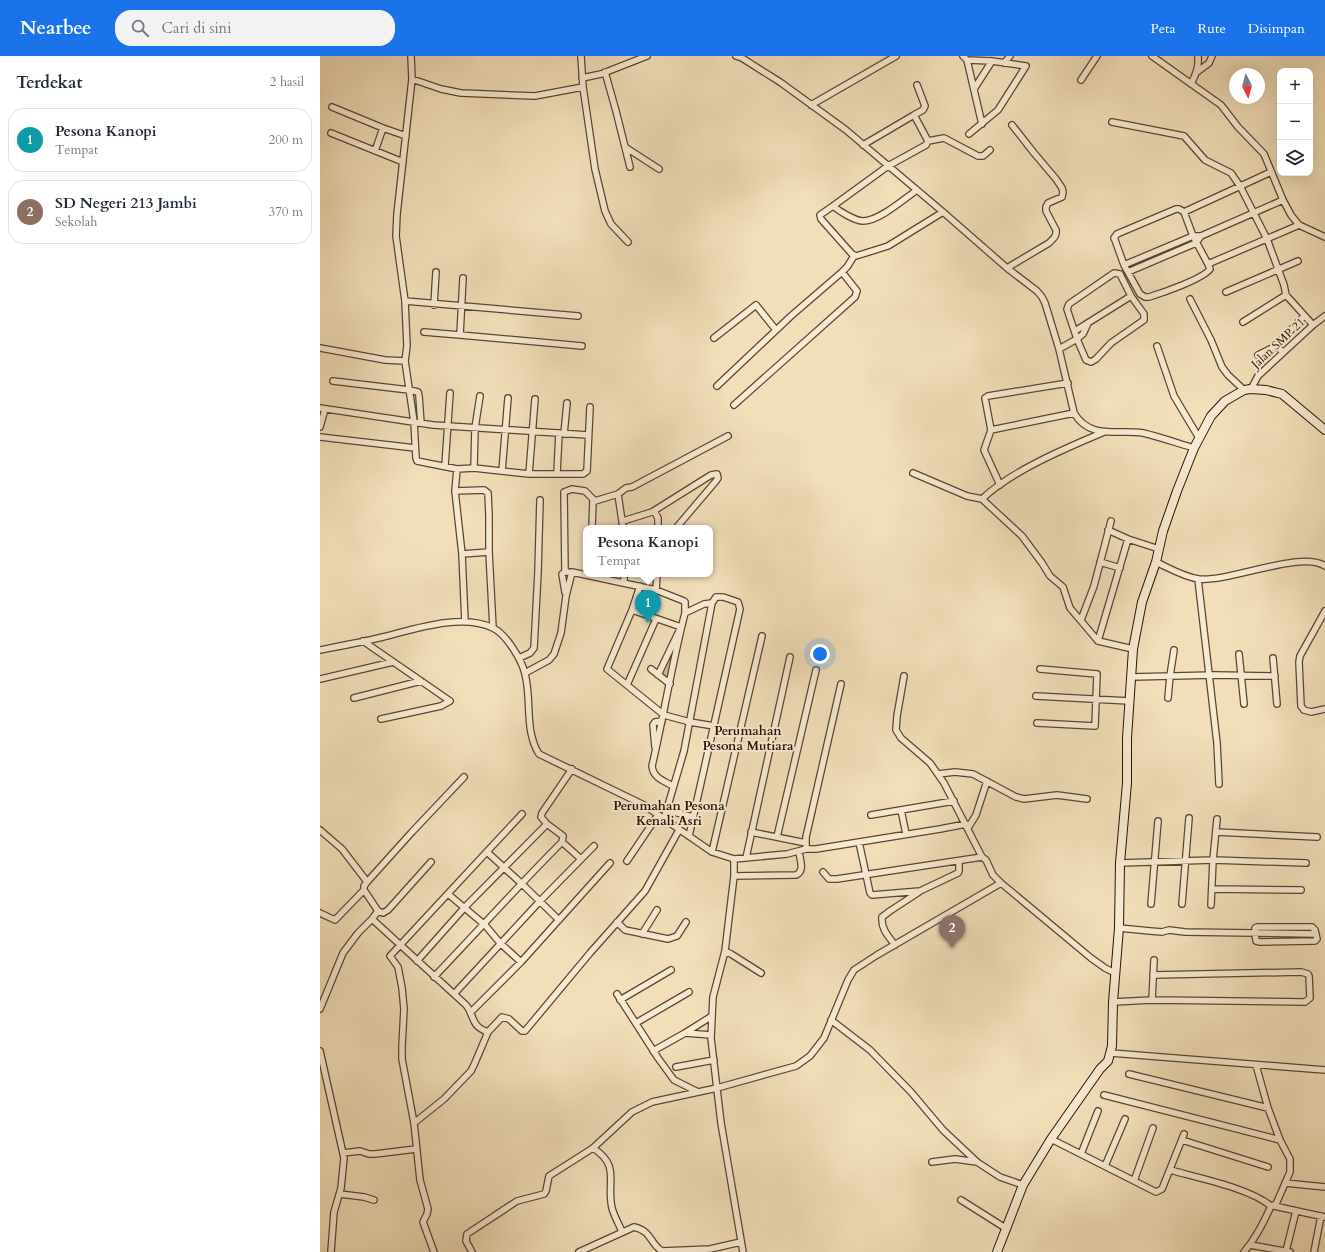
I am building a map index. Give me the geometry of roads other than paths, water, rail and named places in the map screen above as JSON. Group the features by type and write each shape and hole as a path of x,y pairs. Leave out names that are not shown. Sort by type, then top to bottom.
{"street":[{"path":"411,56 412,79 397,214 396,236 405,301 407,346 405,361 414,422 417,461 457,469 474,468 529,474 583,474 587,471 590,407"},
{"path":"581,56 583,87 595,169 605,211 611,224 628,242"},
{"path":"582,78 605,72 647,56"},
{"path":"736,56 742,58 780,82 846,130 1007,268 1042,296 1059,349 1074,413 1083,425 1091,429 1104,432 1144,434 1194,448"},
{"path":"811,105 896,56"},
{"path":"1004,63 1010,56"},
{"path":"1081,80 1097,56"},
{"path":"1152,56 1221,105 1238,127 1264,154 1283,200 1291,215 1299,225 1325,237"},
{"path":"1191,84 1197,72 1199,64 1198,56"},
{"path":"1197,72 1209,63 1212,56"},
{"path":"969,134 982,124 998,110 1026,66 965,58 982,124"},
{"path":"974,89 992,61"},
{"path":"605,72 630,167"},
{"path":"412,79 441,89 461,93 536,96 583,87"},
{"path":"863,144 923,110 925,106 917,85"},
{"path":"332,107 406,136"},
{"path":"914,115 928,141"},
{"path":"1112,122 1184,136 1205,160 1231,173 1240,186 1267,239 1284,285 1286,295 1313,325"},
{"path":"1007,268 1049,243 1054,238 1056,230 1046,211 1046,207 1048,204 1062,196 1063,192 1056,178 1031,150 1012,125"},
{"path":"375,151 383,128"},
{"path":"331,133 403,162"},
{"path":"854,256 821,219 820,215 888,166 926,145 928,141 944,138 978,156 983,156 990,150"},
{"path":"625,147 659,169"},
{"path":"1184,212 1271,172"},
{"path":"833,206 840,212 859,221 870,220 917,190"},
{"path":"1124,265 1192,236 1201,236 1283,200"},
{"path":"1176,209 1184,212 1192,236 1210,269 1206,274 1149,297 1145,297 1140,294 1124,265 1114,240 1115,236 1176,209"},
{"path":"717,386 776,330 842,272 854,256 888,246 943,212"},
{"path":"1208,264 1299,225"},
{"path":"1128,272 1196,243 1201,236"},
{"path":"1226,292 1298,261"},
{"path":"434,305 436,272"},
{"path":"734,405 855,297 857,291 842,272"},
{"path":"1114,273 1120,274 1131,296 1144,314 1144,320 1111,343 1096,359 1091,362 1086,360 1075,331 1067,307 1069,304 1114,273"},
{"path":"460,335 463,278"},
{"path":"1243,322 1286,295"},
{"path":"1075,331 1131,296"},
{"path":"1190,299 1211,340 1222,367 1228,375 1248,390"},
{"path":"405,301 434,305 578,316"},
{"path":"714,338 756,305 776,330"},
{"path":"1258,355 1276,346 1304,316"},
{"name":"Jalan SMP 21","path":"1248,390 1258,376 1313,325 1325,316"},
{"path":"1059,349 1083,334 1088,323"},
{"path":"424,332 582,346"},
{"path":"1157,346 1174,396 1199,438"},
{"path":"1276,346 1283,352"},
{"path":"320,348 384,360 405,361"},
{"path":"332,381 409,390 419,394 420,423"},
{"path":"1000,485 984,450 991,430 984,399 986,396 1068,383"},
{"path":"997,1252 1022,1184 1051,1139 1100,1069 1108,1061 1111,1053 1113,1028 1112,1002 1119,928 1120,863 1127,783 1126,738 1133,649 1142,602 1156,562 1163,531 1194,448 1211,416 1226,401 1248,390 1266,390 1282,394 1325,429"},
{"path":"445,466 450,393"},
{"path":"474,468 475,428 480,396"},
{"path":"502,471 504,430 508,398"},
{"path":"529,474 535,399"},
{"path":"557,473 561,434 567,403"},
{"path":"320,427 323,408 448,426 588,435"},
{"path":"991,430 1074,413"},
{"path":"982,499 990,491 1054,454 1104,432"},
{"path":"593,500 618,494 626,488 632,487 728,436"},
{"path":"320,437 415,448"},
{"path":"457,469 455,491 462,554 465,622"},
{"path":"913,472 967,496 982,499 1022,536 1050,576 1064,587 1070,608 1098,641 1133,649"},
{"path":"623,521 652,512 711,475 718,474 716,482 679,525"},
{"path":"566,596 562,574 565,572 564,492 572,489 585,491 593,500 592,525"},
{"path":"455,491 484,490 488,493 493,628"},
{"path":"618,494 623,525"},
{"path":"519,658 530,653 534,648 540,500"},
{"path":"652,512 656,513 657,515 658,525"},
{"path":"1081,620 1094,586 1111,521"},
{"path":"1108,530 1128,539 1159,549"},
{"path":"1098,641 1128,539"},
{"path":"462,554 489,552"},
{"path":"1100,562 1120,568"},
{"path":"1156,562 1198,579 1220,578 1292,562 1310,562 1325,566"},
{"path":"565,572 583,574"},
{"path":"525,673 549,660 554,654 561,633 566,596 572,572"},
{"path":"599,577 656,590 685,602 685,613 663,718"},
{"path":"624,577 624,583"},
{"path":"656,590 657,577"},
{"path":"1198,579 1217,743 1219,784"},
{"path":"640,586 632,610 607,668 608,671 627,685 663,718 714,726"},
{"path":"664,819 684,751 712,603 714,599 719,596 738,602 740,605 689,836"},
{"path":"685,613 704,604 712,603"},
{"path":"632,610 681,627"},
{"path":"1325,610 1300,656 1299,662 1301,706 1304,710 1310,712 1325,709"},
{"path":"627,685 656,619"},
{"path":"320,650 440,623 465,622 493,628 501,633 519,658 525,673 531,736 539,754 644,805 712,852 734,859 799,852 806,846 806,837 841,684"},
{"path":"658,675 681,627"},
{"path":"712,852 762,636"},
{"path":"363,641 450,701 441,706 381,719"},
{"path":"1168,698 1174,650"},
{"path":"1239,654 1244,704"},
{"path":"746,858 790,657"},
{"path":"1273,658 1277,704"},
{"path":"320,679 393,662"},
{"path":"651,669 670,684"},
{"path":"1037,723 1095,726 1097,674 1040,669"},
{"path":"777,837 816,670"},
{"path":"904,676 896,730 901,738 930,763 938,774 993,875 1091,958 1115,973"},
{"path":"1131,677 1209,676 1215,678 1275,678"},
{"path":"354,698 422,681"},
{"path":"1036,696 1129,701"},
{"path":"663,718 655,722 653,725 653,739 656,750 652,766 653,772 659,779 674,786"},
{"path":"434,977 485,924 521,883 562,842 563,836 547,824 541,817 542,813 572,769"},
{"path":"938,774 955,772 973,774 1016,797 1024,799 1057,795 1087,799"},
{"path":"320,913 335,920 364,890 364,886 367,882 412,832 464,777"},
{"path":"751,832 777,837 816,849 906,834 967,826 976,815 987,781"},
{"path":"871,815 954,801"},
{"path":"666,810 693,817"},
{"path":"901,810 906,834"},
{"path":"434,1252 423,1222 428,1209 420,1180 414,1123 402,1059 404,1009 402,988 398,967 390,957 391,954 522,814"},
{"path":"627,861 658,815"},
{"path":"1182,904 1189,818"},
{"path":"1211,906 1217,819"},
{"path":"1150,904 1158,821"},
{"path":"417,961 465,907 547,824"},
{"path":"320,830 337,843 367,882"},
{"path":"414,1123 444,1099 471,1071 488,1032 502,1017 509,1019 522,1030 526,1030 645,891 679,830"},
{"path":"1216,832 1317,837"},
{"path":"562,842 580,859"},
{"path":"859,842 870,893 872,895 920,892"},
{"path":"454,994 540,900 594,846"},
{"path":"487,852 540,900 559,920"},
{"path":"734,876 796,876 800,874 802,870 799,852"},
{"path":"823,872 829,879 982,857"},
{"path":"734,859 734,876 725,951 713,997 711,1035 724,1145 743,1252"},
{"path":"894,944 883,929 882,917 920,892 958,873 959,860"},
{"path":"1120,863 1213,860 1306,863"},
{"path":"364,890 378,911 383,913 388,910 431,862"},
{"path":"472,1012 521,962 610,863"},
{"path":"472,1252 466,1241 467,1234 517,1201 544,1194 546,1191 548,1177 551,1174 593,1148 632,1112 652,1102 717,1088 796,1066 810,1056 824,1038 848,980 854,970 894,944 1001,883"},
{"path":"1213,889 1301,890"},
{"path":"448,894 485,924 500,943 521,962"},
{"path":"642,934 657,910"},
{"path":"320,1009 344,953 358,933 378,911"},
{"path":"372,919 454,994 472,1012 473,1022 488,1032"},
{"path":"617,922 625,930 668,939 677,936 686,922"},
{"path":"1119,928 1162,932 1169,930 1185,932 1255,933 1316,934 1317,939 1315,941 1260,942 1256,941 1255,933"},
{"path":"725,951 761,974"},
{"path":"1152,1000 1154,960"},
{"path":"620,1000 671,970"},
{"path":"1112,1002 1152,1000 1306,1002 1310,998 1309,976 1308,974 1300,972 1153,975"},
{"path":"636,1023 689,992"},
{"path":"617,994 653,1051 674,1080 698,1092"},
{"path":"653,1051 712,1016"},
{"path":"831,1020 870,1050 911,1092 943,1130 977,1162 1000,1177 1022,1184"},
{"path":"685,1033 711,1035"},
{"path":"320,1051 322,1074 344,1158 340,1194 334,1212 331,1252"},
{"path":"1111,1053 1325,1070"},
{"path":"676,1068 714,1060"},
{"path":"1244,1252 1272,1206 1276,1204 1290,1172 1290,1159 1280,1140 1268,1108 1256,1065"},
{"path":"1129,1074 1268,1108"},
{"path":"1104,1095 1280,1140"},
{"path":"1081,1154 1098,1110"},
{"path":"1105,1166 1125,1119"},
{"path":"1134,1181 1153,1128"},
{"path":"1051,1139 1156,1192 1162,1189 1183,1137 1268,1167"},
{"path":"593,1148 602,1155 609,1164 612,1208 622,1232"},
{"path":"343,1152 360,1151 375,1154 416,1149"},
{"path":"932,1162 962,1159 977,1162"},
{"path":"1170,1170 1226,1186 1264,1200 1272,1206 1323,1217 1314,1252"},
{"path":"1285,1183 1325,1187"},
{"path":"340,1194 364,1197 374,1200"},
{"path":"961,1200 1007,1228"},
{"path":"1250,1244 1288,1252 1296,1211"},
{"path":"580,1252 634,1227 643,1229 659,1249 667,1251 710,1249 741,1242"}],"place":[{"name":"Pesona Kanopi","path":"648,623"},
{"name":"SD Negeri 213 Jambi","path":"952,948"}],"district":[{"name":"Perumahan Pesona Mutiara","path":"748,738"},
{"name":"Perumahan Pesona Kenali Asri","path":"669,812"}]}
